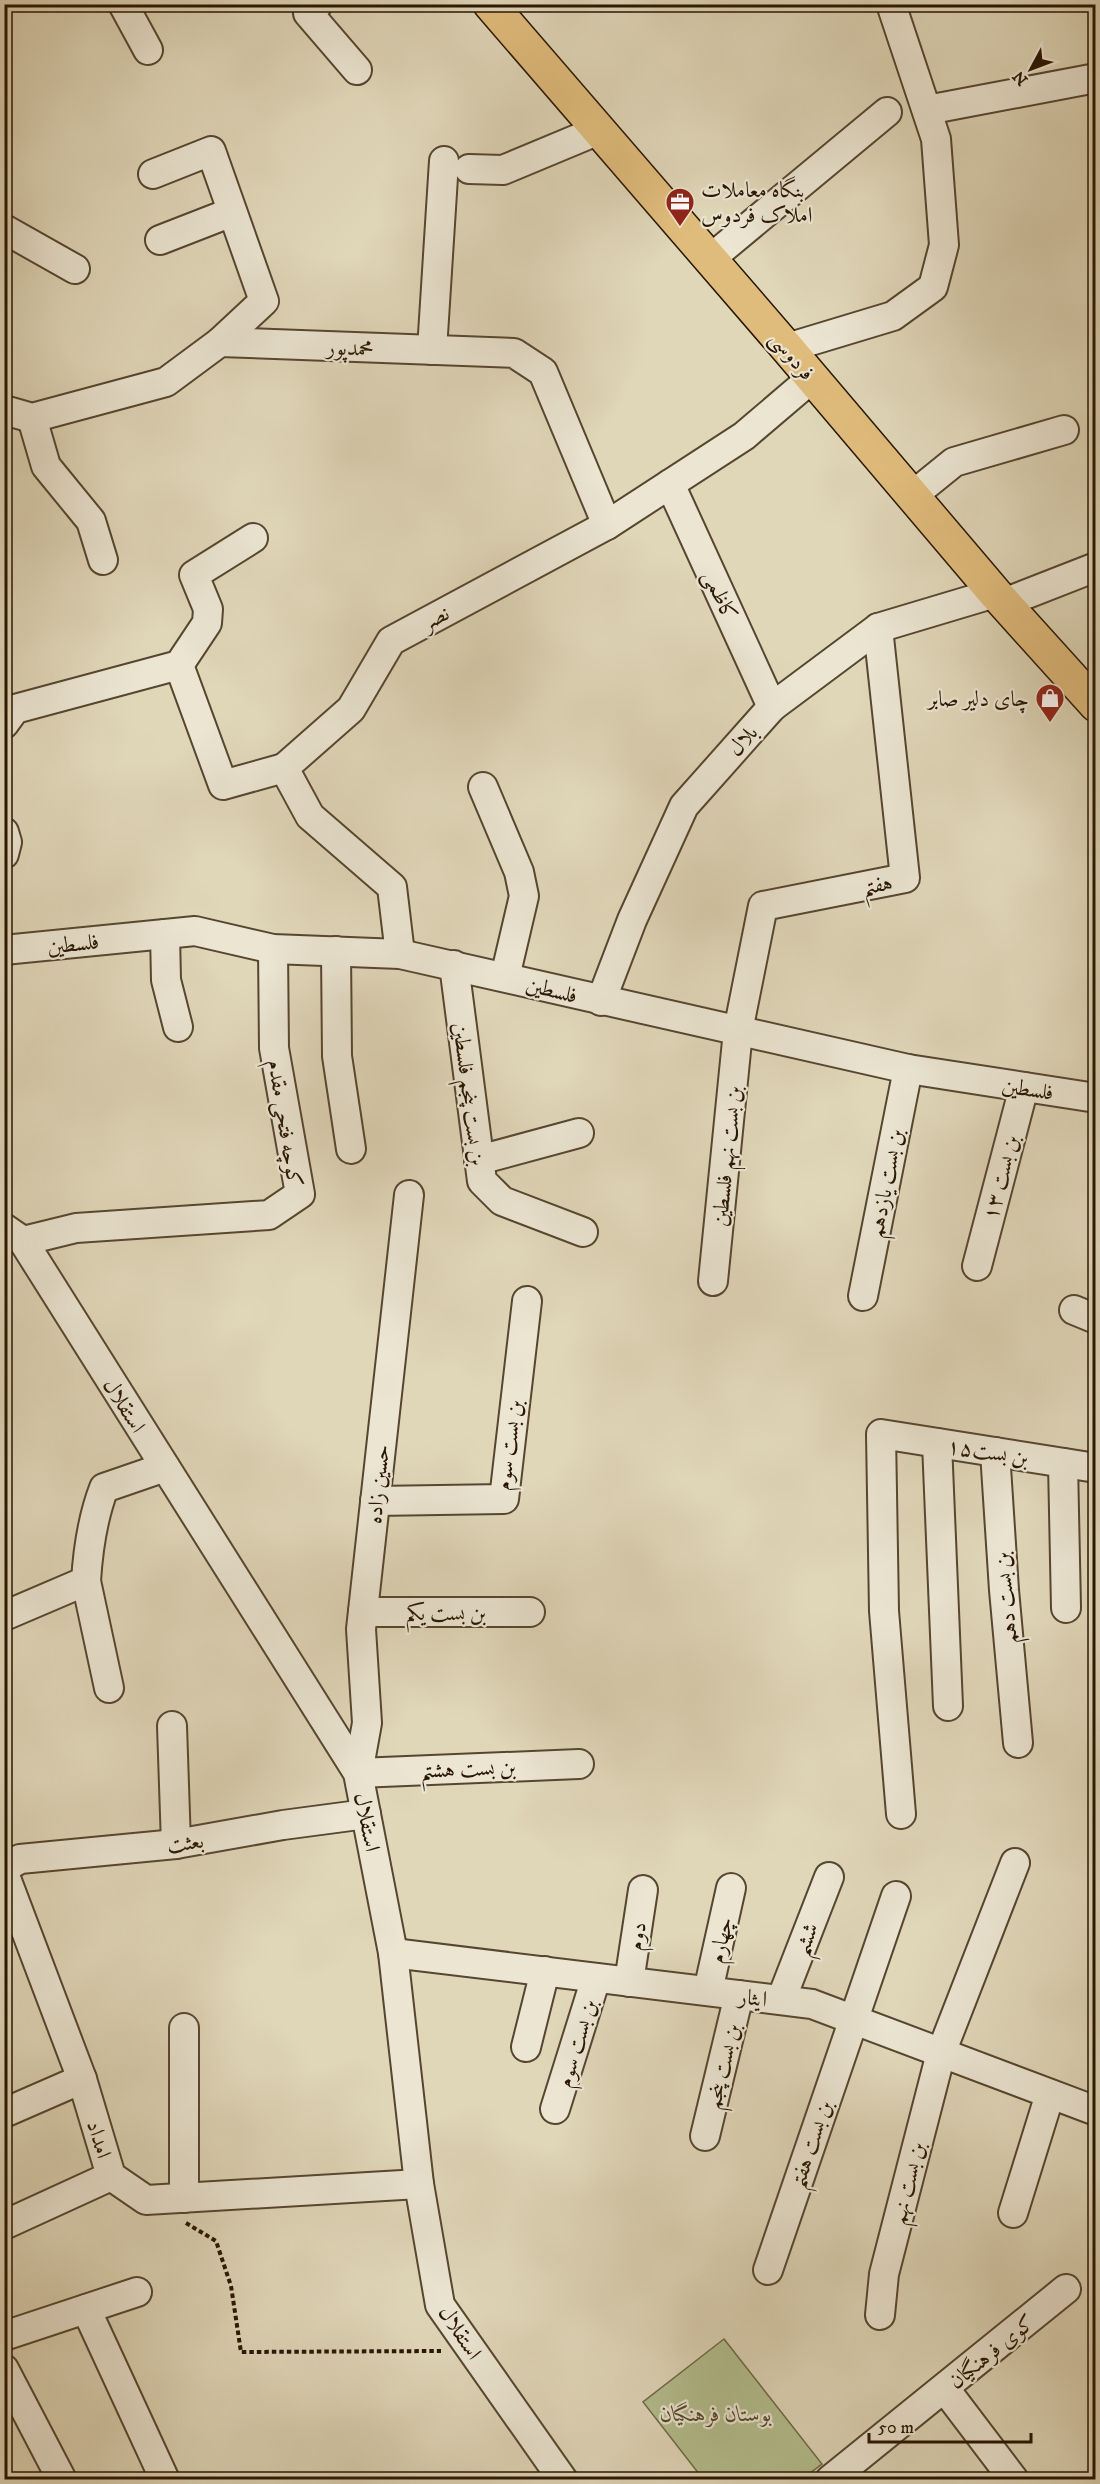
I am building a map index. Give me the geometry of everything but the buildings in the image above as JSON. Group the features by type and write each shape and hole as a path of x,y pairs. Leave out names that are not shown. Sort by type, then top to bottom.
{"main road":[{"name":"فردوسی","path":"490,4 1000,598 1095,705"}],"street":[{"path":"123,4 148,50"},
{"path":"787,348 893,315 933,287 944,245 936,139 891,4"},
{"path":"309,7 357,70"},
{"path":"927,110 1095,78"},
{"path":"710,259 887,112"},
{"path":"432,350 457,165 502,170 599,130"},
{"path":"4,410 32,418 166,382 220,342 264,302 211,151 153,174"},
{"path":"160,240 232,212"},
{"path":"4,230 75,269"},
{"name":"محمدپور","path":"220,342 514,353 543,372 607,525"},
{"name":"نصر","path":"284,768 351,709 391,641 607,525 744,436 812,378"},
{"path":"32,418 46,466 91,521 103,560"},
{"path":"912,495 954,462 1064,430"},
{"name":"کاظمی","path":"670,484 772,707"},
{"path":"8,708 178,665 207,623 208,609 194,575 253,538"},
{"name":"بلال","path":"601,1001 632,920 684,806 772,707 878,628 1000,598 1095,567"},
{"name":"هفتم","path":"738,1031 763,906 904,878 878,628"},
{"path":"178,665 223,785 284,768 310,816 392,887 400,954"},
{"path":"483,787 519,872 524,896 505,977"},
{"path":"4,832 7,842 4,854"},
{"name":"فلسطین","path":"4,950 195,931 273,949 400,954 908,1069 1095,1098"},
{"path":"165,934 166,980 178,1027"},
{"name":"کوچه فتحی مقدم","path":"14,1234 269,1215 300,1194 274,1048 273,949"},
{"path":"336,951 337,1056 351,1149"},
{"name":"بن بست پنجم فلسطین","path":"454,965 482,1181 502,1201 583,1232"},
{"name":"بن بست نهم فلسطین","path":"713,1281 738,1031"},
{"name":"بن بست یازدهم","path":"863,1296 908,1069"},
{"name":"بن بست ۱۳","path":"977,1266 1024,1087"},
{"path":"479,1160 579,1133"},
{"name":"حسین زاده","path":"358,1773 367,1723 361,1629 409,1195"},
{"name":"استقلال","path":"14,1234 165,1467 358,1773 393,1953 419,2184 440,2305 472,2350 554,2477"},
{"name":"بن بست سوم","path":"375,1501 504,1499 527,1301"},
{"name":"بن بست۱۵","path":"901,1814 884,1611 881,1434 1095,1468"},
{"path":"937,1443 948,1706"},
{"name":"بن بست دهم","path":"995,1452 1004,1590 1018,1743"},
{"path":"1063,1463 1066,1608"},
{"path":"109,1688 86,1581 88,1548 96,1509 104,1488 165,1467"},
{"path":"4,1616 86,1581"},
{"name":"بن بست یکم","path":"363,1612 530,1612"},
{"path":"172,1726 176,1844"},
{"name":"بن بست هشتم","path":"358,1773 579,1764"},
{"name":"بعثت","path":"4,1868 20,1859 176,1844 283,1825 366,1814"},
{"path":"941,2053 1015,1863"},
{"name":"امداد","path":"4,1873 82,2079 111,2176 146,2200"},
{"name":"ششم","path":"781,2000 829,1877"},
{"name":"چهارم","path":"708,1991 731,1888"},
{"name":"دوم","path":"629,1982 643,1890"},
{"path":"853,2019 896,1896"},
{"name":"ایثار","path":"393,1953 812,2004 1095,2111"},
{"path":"526,2047 544,1971"},
{"name":"بن بست سوم","path":"555,2109 596,1977"},
{"name":"بن بست پنجم","path":"705,2136 739,1995"},
{"name":"بن بست هفتم","path":"768,2270 853,2019"},
{"path":"184,2028 184,2198"},
{"name":"بن بست نهم","path":"880,2315 887,2264 941,2053"},
{"path":"4,2113 82,2079"},
{"path":"1013,2213 1050,2094"},
{"path":"4,2225 111,2176"},
{"path":"146,2200 419,2184"},
{"name":"کوی فرهنگیان","path":"830,2480 1066,2289"},
{"path":"4,2336 137,2292"},
{"path":"86,2309 165,2480"},
{"path":"4,2369 62,2480"},
{"path":"945,2389 1014,2480"}],"path":[{"path":"146,2200 216,2241 231,2286 241,2352 472,2350"}],"green space":[{"name":"بوستان فرهنگیان","path":"724,2339 822,2464 802,2479 703,2479 643,2402"}],"place":[{"name":"بنگاه معاملات املاک فردوس","path":"680,228"},
{"name":"چای دلیر صابر","path":"1050,724"}]}
